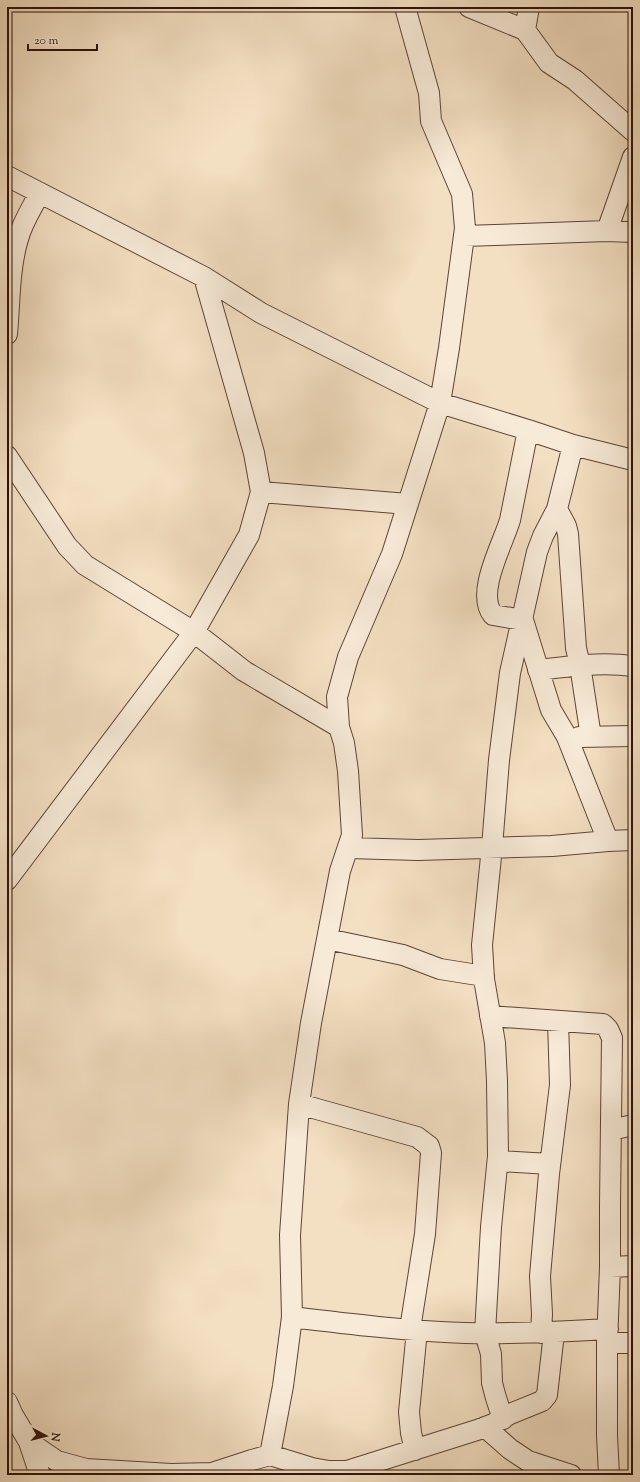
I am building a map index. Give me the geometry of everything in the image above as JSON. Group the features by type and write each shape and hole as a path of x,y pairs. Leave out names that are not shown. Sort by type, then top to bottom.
{"street":[{"path":"270,1455 283,1386 292,1318 290,1235 299,1104 311,1023 340,871 352,835 344,743 339,727 337,697 348,657 392,554 440,403 465,228 462,194 431,120 429,93 405,7"},
{"path":"469,7 525,30 549,63 575,80 633,131"},
{"path":"525,30 530,7"},
{"path":"607,231 633,157"},
{"path":"7,176 39,194 204,277 261,313 440,403 573,445 633,460"},
{"path":"7,334 12,265 15,250 18,237 39,194"},
{"path":"464,236 607,231 633,232"},
{"path":"7,880 194,632 248,535 261,492 254,453 204,277"},
{"path":"523,620 493,615 489,610 487,601 489,577 510,520 528,430"},
{"path":"571,1475 528,1461 510,1449 494,1423 496,1398 492,1383 491,1354 485,1333 491,1227 498,1161 497,1081 495,1043 484,976 482,946 499,760 510,673 537,552 543,536 558,509 573,445"},
{"path":"7,456 68,546 85,565 194,632 244,670 339,727"},
{"path":"261,492 408,504"},
{"path":"558,509 568,534 576,648 591,737"},
{"path":"523,620 551,710 567,737 608,841"},
{"path":"538,670 580,665 633,666"},
{"path":"567,737 633,736"},
{"path":"348,848 418,850 552,846 633,840"},
{"path":"327,939 403,955 440,969 484,976"},
{"path":"490,1016 603,1024 608,1029 612,1038 610,1267 607,1336 607,1436 609,1475"},
{"path":"29,1442 57,1461 86,1469 171,1474 212,1473 270,1455 324,1470 347,1471 494,1423 546,1398 547,1333 540,1276 550,1164 560,1085 558,1021"},
{"path":"299,1104 417,1138 423,1140 429,1146 431,1153 426,1234 413,1330 409,1412 411,1433 415,1450"},
{"path":"611,1130 633,1125"},
{"path":"498,1161 550,1164"},
{"path":"610,1267 633,1266"},
{"path":"292,1318 413,1330 607,1336 633,1343"},
{"path":"7,1402 29,1442 40,1475"}]}
